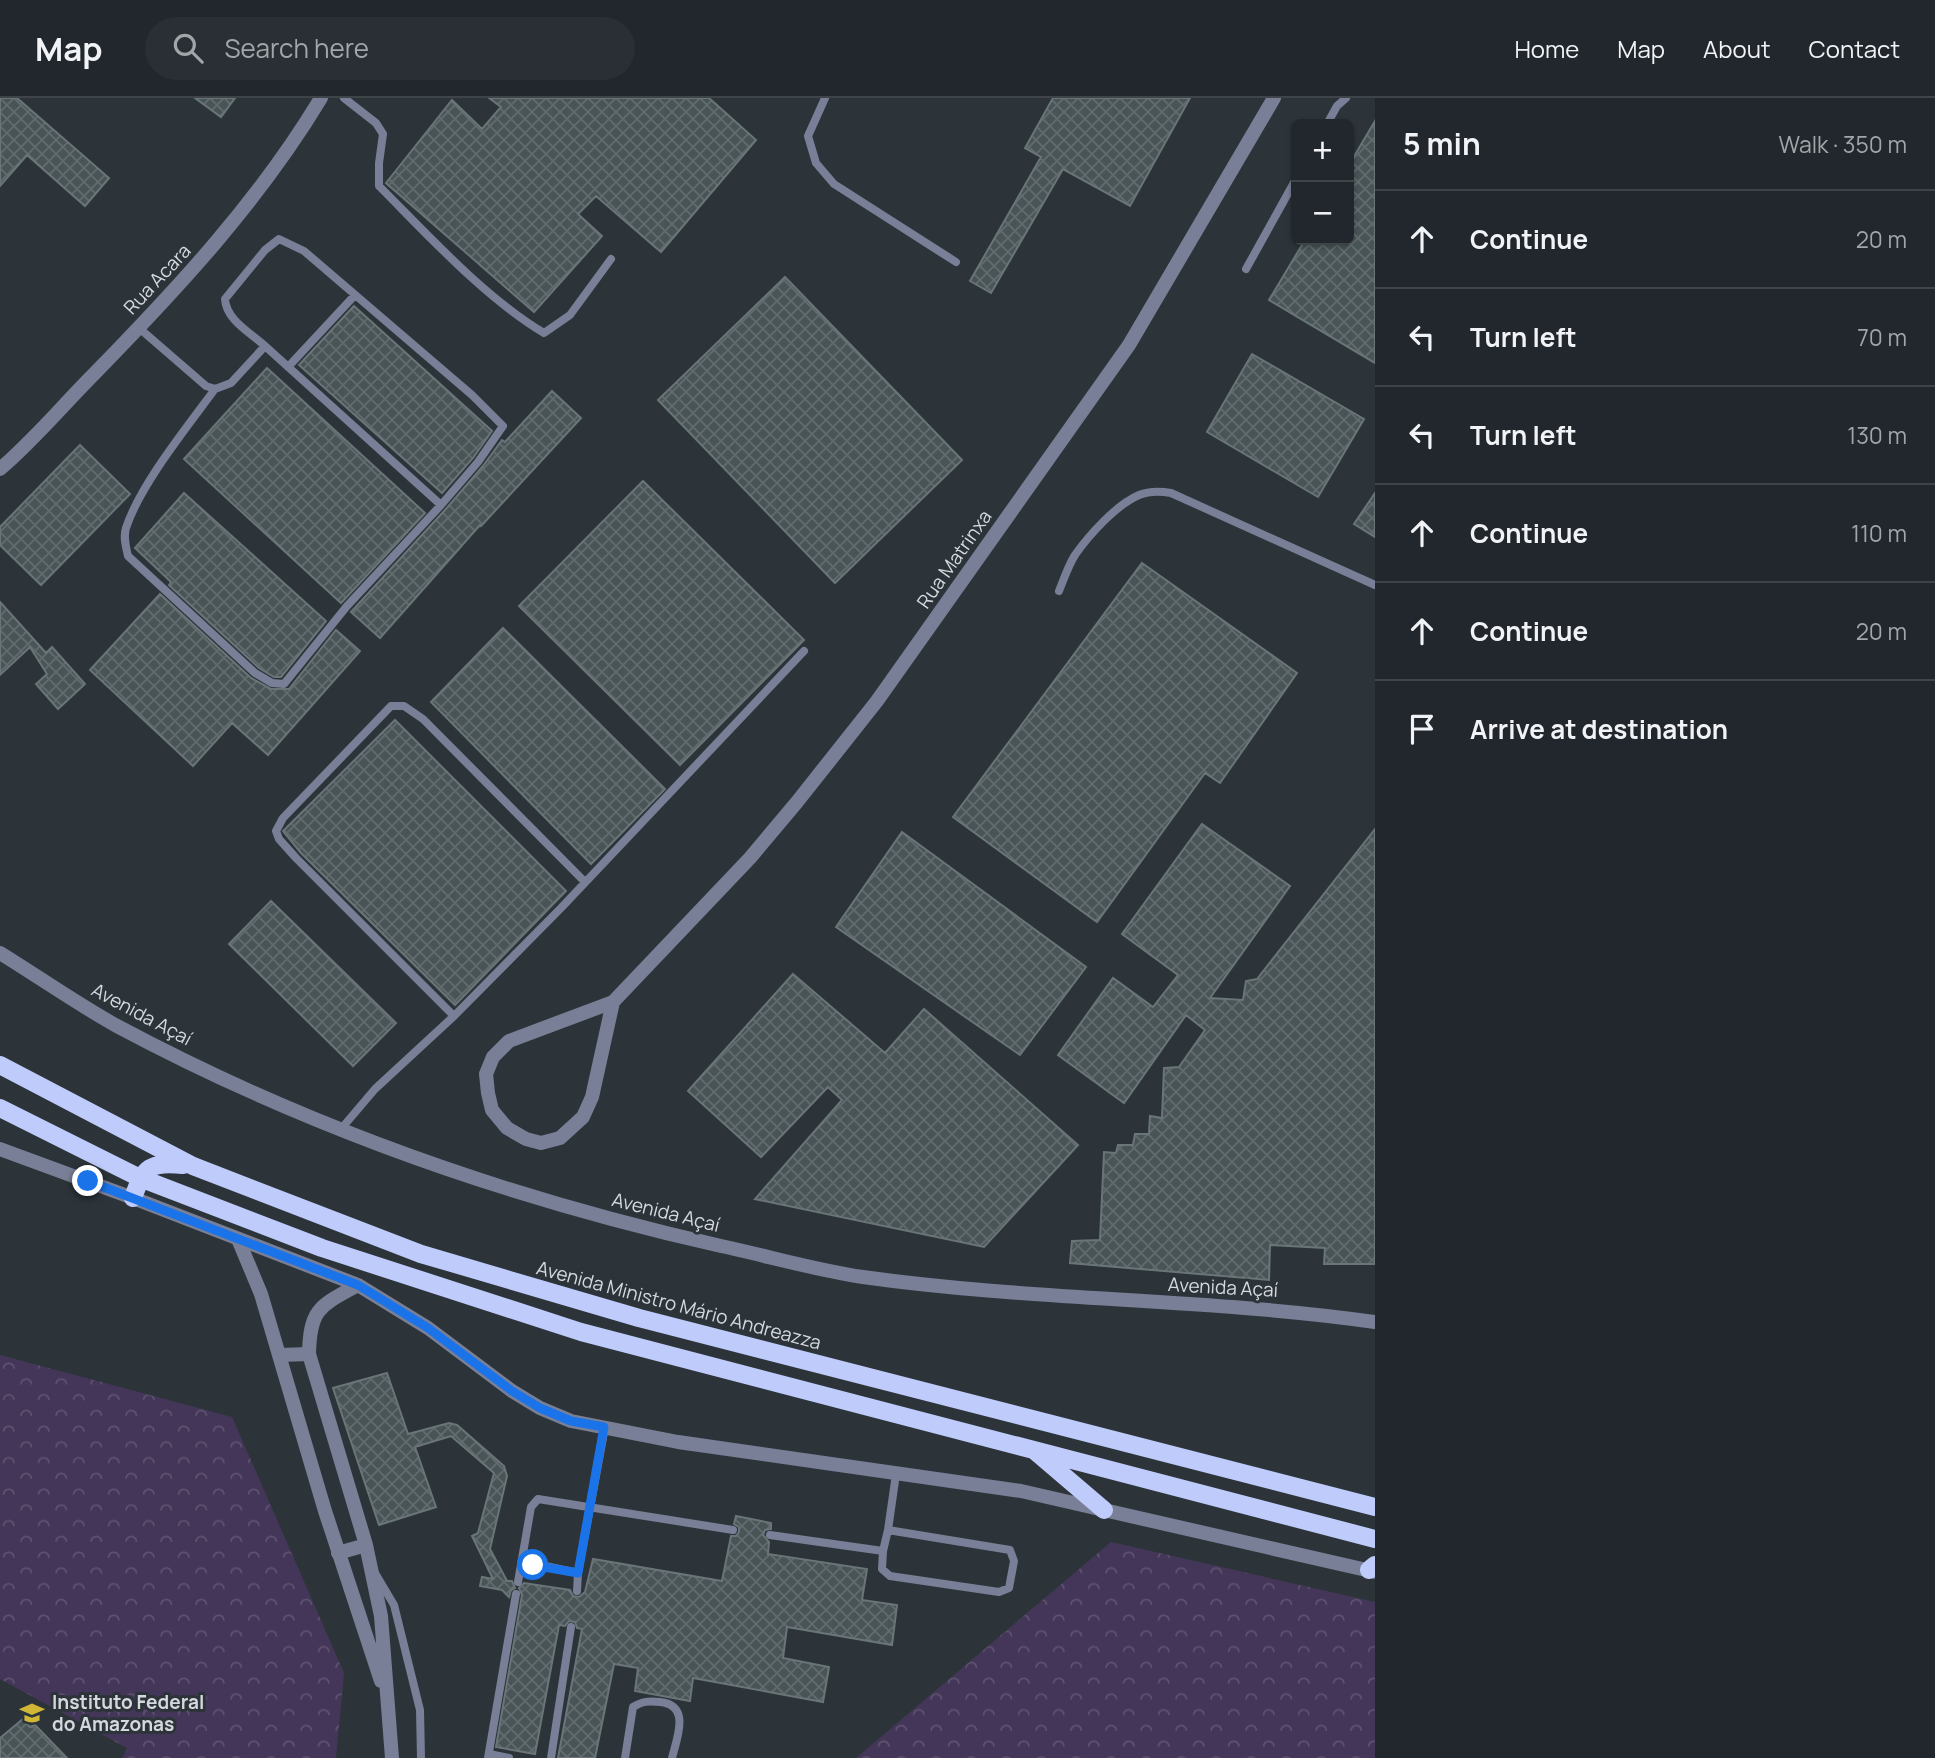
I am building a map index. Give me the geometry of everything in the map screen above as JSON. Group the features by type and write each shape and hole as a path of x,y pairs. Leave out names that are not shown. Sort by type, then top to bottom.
{"main road":[{"name":"Avenida Ministro Mário Andreazza","path":"0,1065 193,1166 421,1255 626,1314 1375,1507"},
{"path":"0,1108 140,1178 322,1248 581,1332 1375,1539"},
{"path":"133,1198 140,1178 154,1164 193,1166"},
{"path":"1033,1449 1104,1510"}],"street":[{"name":"Rua Acara","path":"0,469 172,294 233,223 295,142 321,98"},
{"name":"Rua Matrinxa","path":"613,1002 592,1097 583,1117 560,1138 541,1143 526,1139 507,1128 492,1110 488,1093 486,1074 493,1057 509,1041 613,1002 750,858 877,701 1129,345 1274,98"},
{"name":"Avenida Açaí","path":"0,953 115,1025 256,1093 341,1129 494,1186 665,1233 859,1276 999,1293 1295,1311 1375,1322"},
{"path":"0,1149 358,1285 428,1328 512,1391 540,1408 571,1421 678,1442 1021,1491 1373,1569"},
{"path":"238,1239 261,1294 338,1553 389,1703"},
{"path":"358,1285 327,1302 315,1315 310,1328 310,1354 366,1545 381,1616 392,1758"},
{"path":"279,1355 310,1354"},
{"path":"338,1553 366,1545"}],"lane":[{"path":"344,98 376,123 383,134 379,186 451,258 525,322 544,333 570,315 611,259"},
{"path":"825,98 808,136 816,163 834,184 956,262"},
{"path":"1330,119 1337,106 1346,98"},
{"path":"1245,269 1294,182"},
{"path":"265,346 231,383 215,389 165,460 125,530 128,555 178,604 255,673 272,683 284,684 347,606 441,505 478,462 503,426 472,395 304,251 279,239 265,250 225,299 225,308 230,316 265,346 441,505"},
{"path":"288,367 355,295"},
{"path":"139,328 206,386 215,389"},
{"path":"1059,591 1073,558 1091,533 1126,502 1141,494 1158,491 1171,493 1375,585"},
{"path":"341,1129 375,1089 454,1016 585,882 804,651"},
{"path":"454,1016 296,858 279,839 276,831 283,818 391,706 404,706 424,719 585,882"},
{"path":"577,1591 604,1427"},
{"path":"888,1530 1005,1548 1014,1555 1011,1583 1004,1592 999,1592 890,1576 882,1569 896,1474"},
{"path":"518,1582 533,1502 544,1498 733,1530"},
{"path":"770,1535 883,1551"},
{"path":"522,1561 578,1573"},
{"path":"371,1568 394,1605 420,1710 421,1758"},
{"path":"509,1758 489,1756 516,1594"},
{"path":"551,1758 570,1627"},
{"path":"625,1758 633,1707 643,1701 665,1702 676,1706 679,1713 678,1732 672,1758"}],"green space":[{"path":"0,1355 232,1417 344,1673 336,1758 122,1758 127,1748 0,1679"},
{"path":"1111,1542 1375,1602 1375,1758 856,1758"}],"building":[{"path":"0,98 17,98 109,178 85,206 27,155 0,186"},
{"path":"195,98 235,98 221,117"},
{"path":"489,98 709,98 756,140 661,252 596,196 578,214 602,236 534,312 386,183 452,100 482,129 501,107"},
{"path":"1053,98 1190,98 1130,206 1063,169 991,293 970,281 1041,157 1025,148"},
{"path":"1375,121 1375,363 1269,300 1302,245 1354,245 1354,157"},
{"path":"785,277 962,460 835,583 658,400"},
{"path":"354,306 492,431 473,458 442,493 299,365"},
{"path":"1252,354 1364,419 1318,497 1207,432"},
{"path":"267,368 425,513 341,603 184,459"},
{"path":"552,391 581,418 480,525 380,638 351,612 446,509 502,440 505,442"},
{"path":"80,445 130,494 41,585 0,545 0,527"},
{"path":"643,481 804,640 680,765 519,606"},
{"path":"184,493 326,621 281,677 274,677 259,668 169,585 171,582 135,548"},
{"path":"1375,493 1375,537 1354,524"},
{"path":"1142,563 1297,673 1220,783 1205,773 1097,922 953,817"},
{"path":"160,594 251,678 271,689 289,689 336,630 360,651 268,755 232,723 193,766 90,670"},
{"path":"0,602 46,653 52,647 85,684 58,709 36,684 47,674 30,647 0,675"},
{"path":"503,628 665,789 591,864 431,702"},
{"path":"395,720 566,891 455,1005 301,853 283,831"},
{"path":"1202,824 1290,886 1210,998 1243,1000 1246,981 1257,979 1375,829 1375,1264 1324,1264 1325,1248 1270,1245 1269,1280 1070,1263 1072,1241 1100,1240 1104,1152 1116,1153 1118,1145 1133,1145 1135,1134 1149,1134 1150,1116 1162,1118 1164,1068 1179,1067 1205,1030 1186,1015 1124,1103 1058,1055 1113,978 1153,1007 1178,975 1122,934"},
{"path":"902,832 1086,967 1020,1055 836,927"},
{"path":"271,901 396,1023 353,1066 229,944"},
{"path":"793,974 885,1053 924,1009 1078,1145 984,1247 755,1199 842,1100 828,1087 761,1157 688,1091"},
{"path":"387,1373 408,1434 449,1423 457,1425 504,1466 507,1476 490,1549 507,1581 512,1581 515,1588 511,1590 509,1597 502,1590 480,1586 482,1577 493,1579 472,1536 478,1533 494,1473 451,1436 415,1447 436,1507 379,1525 333,1388"},
{"path":"736,1516 771,1523 771,1529 765,1530 763,1535 769,1542 768,1554 867,1569 862,1600 897,1605 892,1645 787,1627 783,1658 829,1667 823,1702 693,1678 690,1701 635,1691 638,1668 614,1664 595,1758 558,1758 582,1629 577,1628 575,1622 569,1621 565,1626 559,1625 535,1754 496,1747 522,1595 519,1588 524,1583 570,1590 573,1596 579,1597 585,1592 593,1559 722,1581 731,1536 736,1536 739,1532 739,1527 734,1524"},
{"path":"23,1719 30,1727 35,1725 67,1758 0,1758 0,1738"}],"place":[{"name":"Instituto Federal do Amazonas","path":"32,1713"}],"route":[{"path":"88,1181 358,1285 428,1328 512,1391 540,1408 571,1421 604,1427 578,1573 533,1565"}]}
